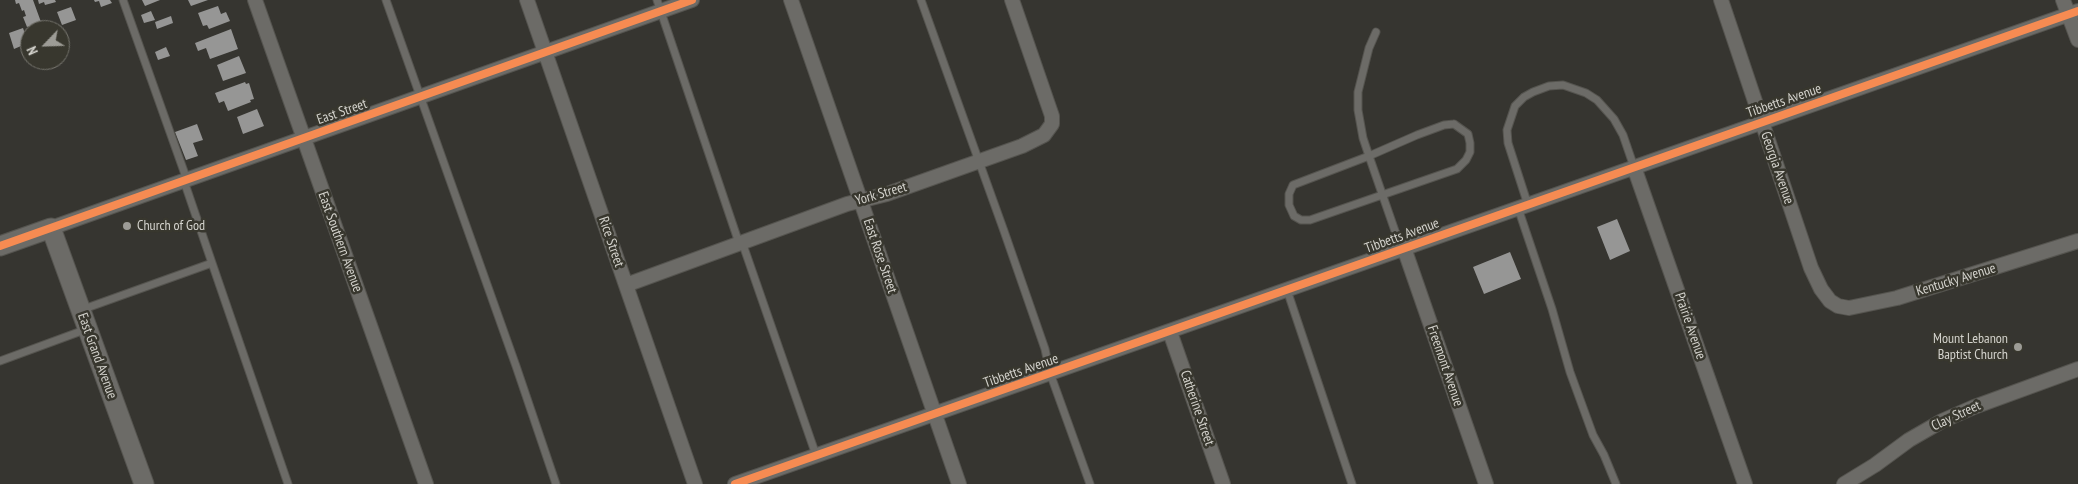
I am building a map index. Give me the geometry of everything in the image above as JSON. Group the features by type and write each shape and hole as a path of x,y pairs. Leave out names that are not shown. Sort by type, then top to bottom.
{"street":[{"name":"East Southern Avenue","path":"255,0 426,484"},
{"name":"Rice Street","path":"527,0 695,484"},
{"name":"East Street","path":"0,246 545,53 659,6 692,0"},
{"name":"East Rose Street","path":"791,0 959,484"},
{"name":"York Street","path":"626,285 861,200 887,194 978,162 1022,146 1044,135 1052,124 1052,116 1012,0"},
{"name":"Georgia Avenue","path":"1721,0 1811,268 1821,289 1834,303"},
{"path":"2063,0 2073,13 2078,40"},
{"name":"Tibbetts Avenue","path":"735,484 2073,13"},
{"name":"Prairie Avenue","path":"1634,167 1745,484"},
{"name":"East Grand Avenue","path":"51,228 144,484"},
{"name":"Kentucky Avenue","path":"1834,303 1848,308 1897,298 2078,241"},
{"name":"Freemont Avenue","path":"1404,248 1486,484"},
{"name":"Catherine Street","path":"1170,332 1223,484"},
{"name":"Clay Street","path":"1844,484 1942,420 1974,406 2078,369"}],"lane":[{"path":"122,0 288,484"},
{"path":"386,0 556,484"},
{"path":"921,0 1045,348 1050,374 1090,484"},
{"path":"659,6 816,455"},
{"path":"1376,32 1369,48 1358,92 1360,119 1369,156 1395,231 1404,248"},
{"path":"1616,484 1593,435 1574,381 1523,206 1508,143 1507,130 1515,106 1524,96 1549,86 1563,85 1574,88 1597,100 1614,120 1623,135 1634,167"},
{"path":"1454,124 1468,134 1470,152 1464,163 1457,169 1383,195 1310,220 1301,220 1294,216 1289,205 1289,194 1293,185 1444,125 1454,124"},
{"path":"80,310 212,263"},
{"path":"1286,290 1352,484"},
{"path":"0,361 88,329"}],"building":[{"path":"15,0 33,0 40,20 24,20 23,17 26,16 24,10 22,11 19,3 16,4"},
{"path":"38,0 55,0 56,2 45,5 44,2 39,4"},
{"path":"94,0 110,0 112,3 101,7 99,1 95,2"},
{"path":"142,0 160,0 145,6"},
{"path":"188,0 208,0 191,6"},
{"path":"218,6 221,14 226,12 230,21 209,29 207,25 203,26 198,13"},
{"path":"71,7 76,20 70,22 70,20 60,20 57,12"},
{"path":"151,11 155,20 144,23 141,15"},
{"path":"171,16 173,23 157,29 155,22"},
{"path":"20,29 20,46 14,49 9,33"},
{"path":"231,29 238,49 210,59 206,48 198,51 195,43"},
{"path":"166,47 170,56 158,60 155,52"},
{"path":"239,56 246,73 223,81 217,65"},
{"path":"245,82 246,84 249,83 254,99 228,111 224,101 219,103 215,93"},
{"path":"257,109 264,126 243,134 237,117"},
{"path":"197,124 203,140 193,143 198,156 186,160 175,132"},
{"path":"1617,219 1630,251 1610,260 1597,227"},
{"path":"1510,252 1521,279 1484,294 1473,267"}],"cycle path":[{"path":"0,246 692,0"},
{"path":"735,484 2078,11"}],"place":[{"name":"Church of God","path":"127,226"},
{"name":"Mount Lebanon Baptist Church","path":"2018,347"}]}
